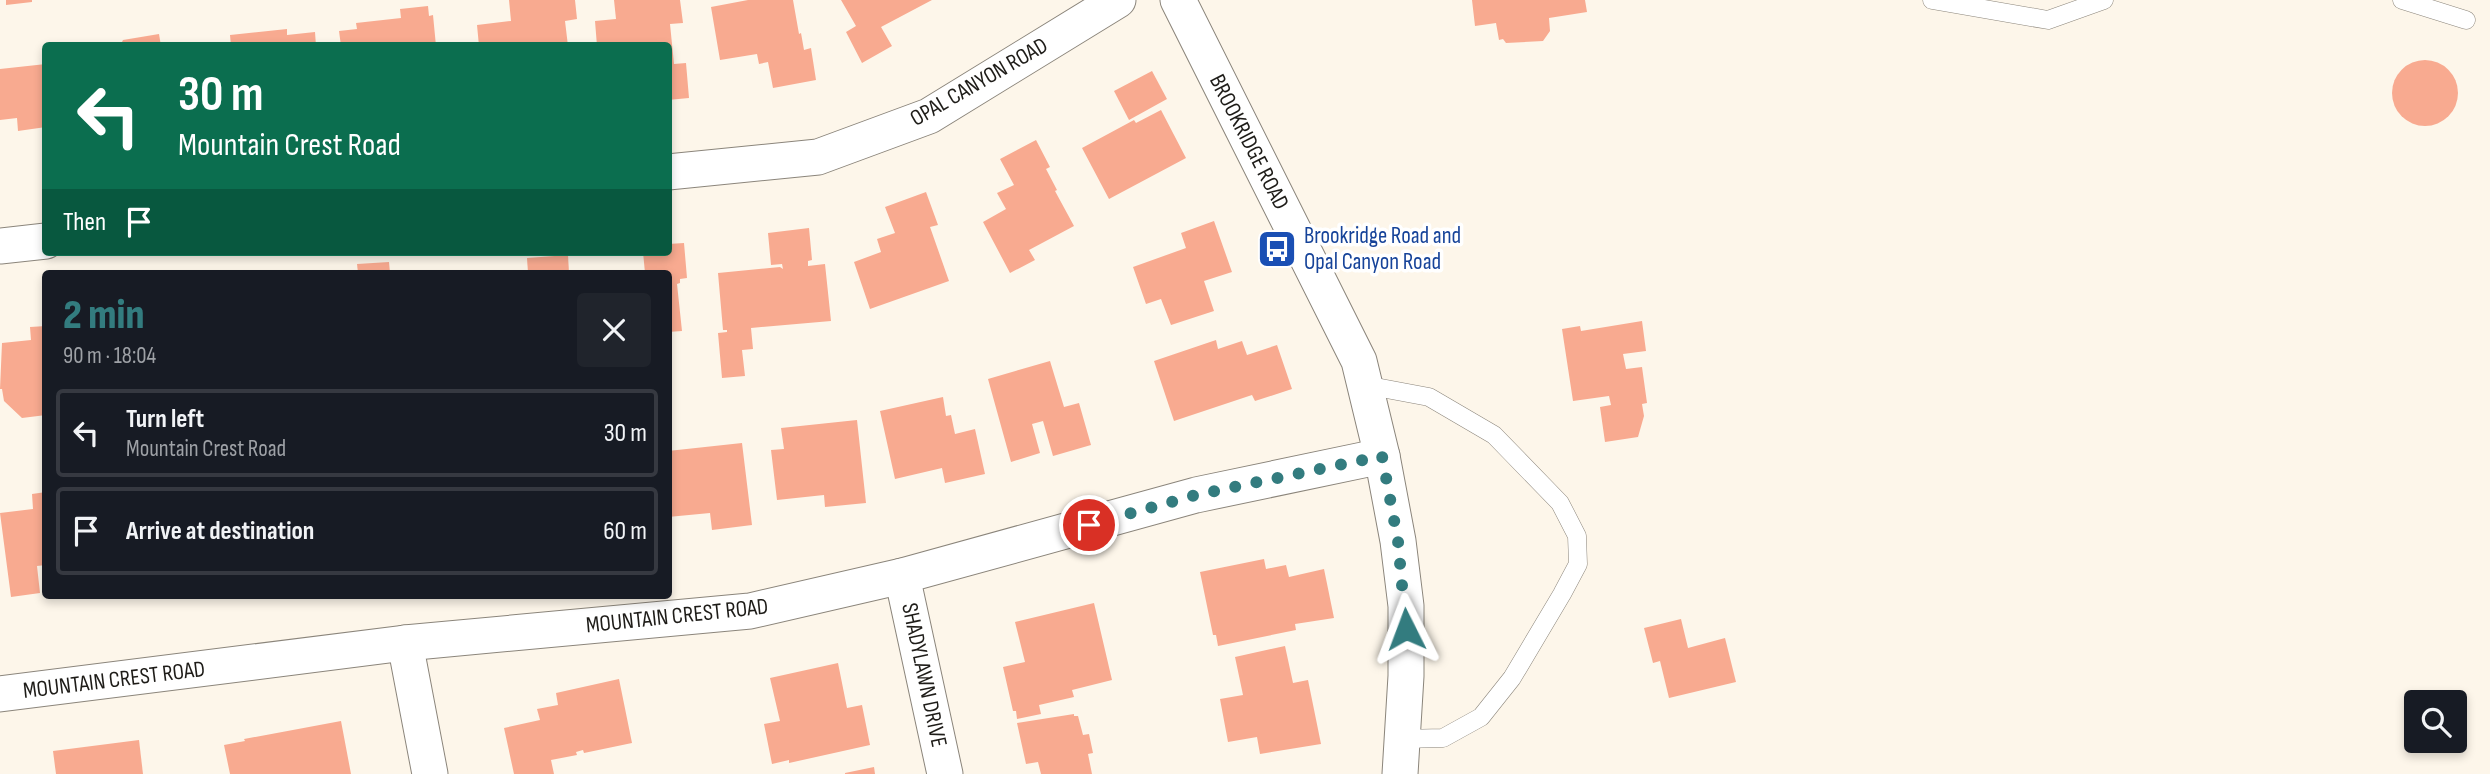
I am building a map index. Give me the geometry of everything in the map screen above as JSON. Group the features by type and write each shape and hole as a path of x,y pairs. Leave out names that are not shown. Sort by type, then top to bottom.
{"street":[{"name":"OPAL CANYON ROAD","path":"672,172 818,157 929,116 1118,0"},
{"name":"BROOKRIDGE ROAD","path":"1178,0 1359,361 1382,456 1398,541 1406,606 1406,676 1400,774"},
{"path":"0,246 42,241"},
{"name":"MOUNTAIN CREST ROAD","path":"0,694 405,643 750,611 902,576 1196,495 1382,456"},
{"name":"SHADYLAWN DRIVE","path":"902,576 945,774"},
{"path":"405,643 430,774"}],"lane":[{"path":"1932,0 2048,20 2104,0"},
{"path":"2402,0 2466,20"},
{"path":"1365,386 1429,397 1494,435 1560,503 1577,536 1578,564 1512,678 1481,717 1443,738 1401,739"}],"building":[{"path":"6,0 32,0 32,2 6,5"},
{"path":"509,0 575,0 577,19 565,21 568,42 479,42 477,25 511,21"},
{"path":"614,0 680,0 683,23 670,24 672,42 597,42 595,21 616,19"},
{"path":"748,0 793,0 804,50 811,48 816,80 773,88 768,62 759,64 757,54 720,60 711,7"},
{"path":"841,0 932,0 881,27 892,46 862,63 846,32 856,26"},
{"path":"1472,0 1585,0 1587,12 1549,18 1550,31 1543,41 1506,43 1503,39 1499,40 1496,23 1475,26"},
{"path":"428,6 429,16 433,15 436,42 340,42 339,31 357,29 356,23 401,18 400,9"},
{"path":"287,29 287,35 315,32 316,42 231,42 230,35"},
{"path":"159,34 160,42 122,42"},
{"path":"672,44 674,64 686,63 689,98 672,100"},
{"path":"2425,60 2448,70 2458,93 2448,116 2425,126 2402,116 2392,93 2402,70"},
{"path":"42,64 42,128 18,131 17,118 0,120 0,69"},
{"path":"1152,71 1167,99 1129,120 1114,91"},
{"path":"1161,110 1186,158 1109,199 1082,148 1134,120 1136,123"},
{"path":"1036,140 1050,167 1046,169 1057,190 1055,191 1074,226 1029,250 1035,260 1010,273 983,222 1006,209 997,193 1014,185 1000,159"},
{"path":"926,192 938,225 930,227 949,281 870,309 854,262 881,252 877,239 895,233 885,207"},
{"path":"1214,221 1232,272 1204,281 1214,311 1171,325 1161,299 1146,304 1133,267 1186,248 1181,233"},
{"path":"809,228 812,260 808,261 808,266 825,264 831,321 751,328 753,349 742,350 745,376 722,378 718,333 727,330 723,330 718,273 780,267 783,269 782,264 771,265 768,233"},
{"path":"684,243 687,278 680,279 677,284 682,331 672,332 672,270 645,270 643,256 672,256 672,244"},
{"path":"568,256 569,270 528,270 527,258"},
{"path":"389,262 390,270 358,270 357,264"},
{"path":"1642,321 1646,351 1623,354 1626,369 1642,367 1647,403 1642,404 1644,416 1638,437 1605,442 1600,407 1611,405 1609,396 1573,401 1562,329 1580,326 1581,331"},
{"path":"42,326 42,416 22,418 4,401 0,389 2,343 31,340 30,327"},
{"path":"1216,340 1218,349 1242,341 1247,355 1277,345 1292,389 1255,401 1252,395 1174,421 1154,361"},
{"path":"1050,361 1064,407 1079,403 1091,445 1053,456 1043,421 1032,424 1040,453 1011,462 988,379"},
{"path":"943,397 946,416 951,415 955,434 975,429 985,474 945,483 942,468 895,479 880,411"},
{"path":"857,420 866,503 825,507 824,495 777,500 771,450 784,449 781,428"},
{"path":"742,443 752,525 712,530 710,513 672,517 672,451"},
{"path":"42,493 42,565 37,566 40,593 11,597 0,513 33,509 32,494"},
{"path":"1264,559 1266,569 1286,565 1289,577 1324,569 1334,618 1295,624 1296,630 1218,646 1216,635 1213,635 1200,572"},
{"path":"1094,603 1112,680 1072,690 1074,697 1039,705 1041,714 1017,719 1003,667 1025,662 1015,622"},
{"path":"1681,619 1688,648 1725,638 1736,682 1669,698 1660,661 1653,663 1644,628"},
{"path":"1285,646 1293,683 1308,680 1321,744 1260,754 1257,737 1228,742 1220,699 1243,695 1235,657"},
{"path":"838,663 847,708 862,705 870,745 789,763 789,760 772,764 764,724 780,721 770,678"},
{"path":"619,679 632,743 584,753 583,750 576,752 577,755 551,760 554,774 514,774 504,728 540,720 537,709 558,705 556,693"},
{"path":"1074,714 1078,716 1083,735 1089,734 1093,753 1088,754 1092,774 1041,774 1038,762 1026,764 1017,723"},
{"path":"341,721 351,774 230,774 224,745"},
{"path":"139,740 143,774 56,774 53,751"},
{"path":"874,767 875,774 845,774 845,773"}],"place":[{"name":"Brookridge Road and Opal Canyon Road","path":"1277,249"}],"route":[{"path":"1089,525 1196,495 1382,456 1398,541 1406,629"}]}
